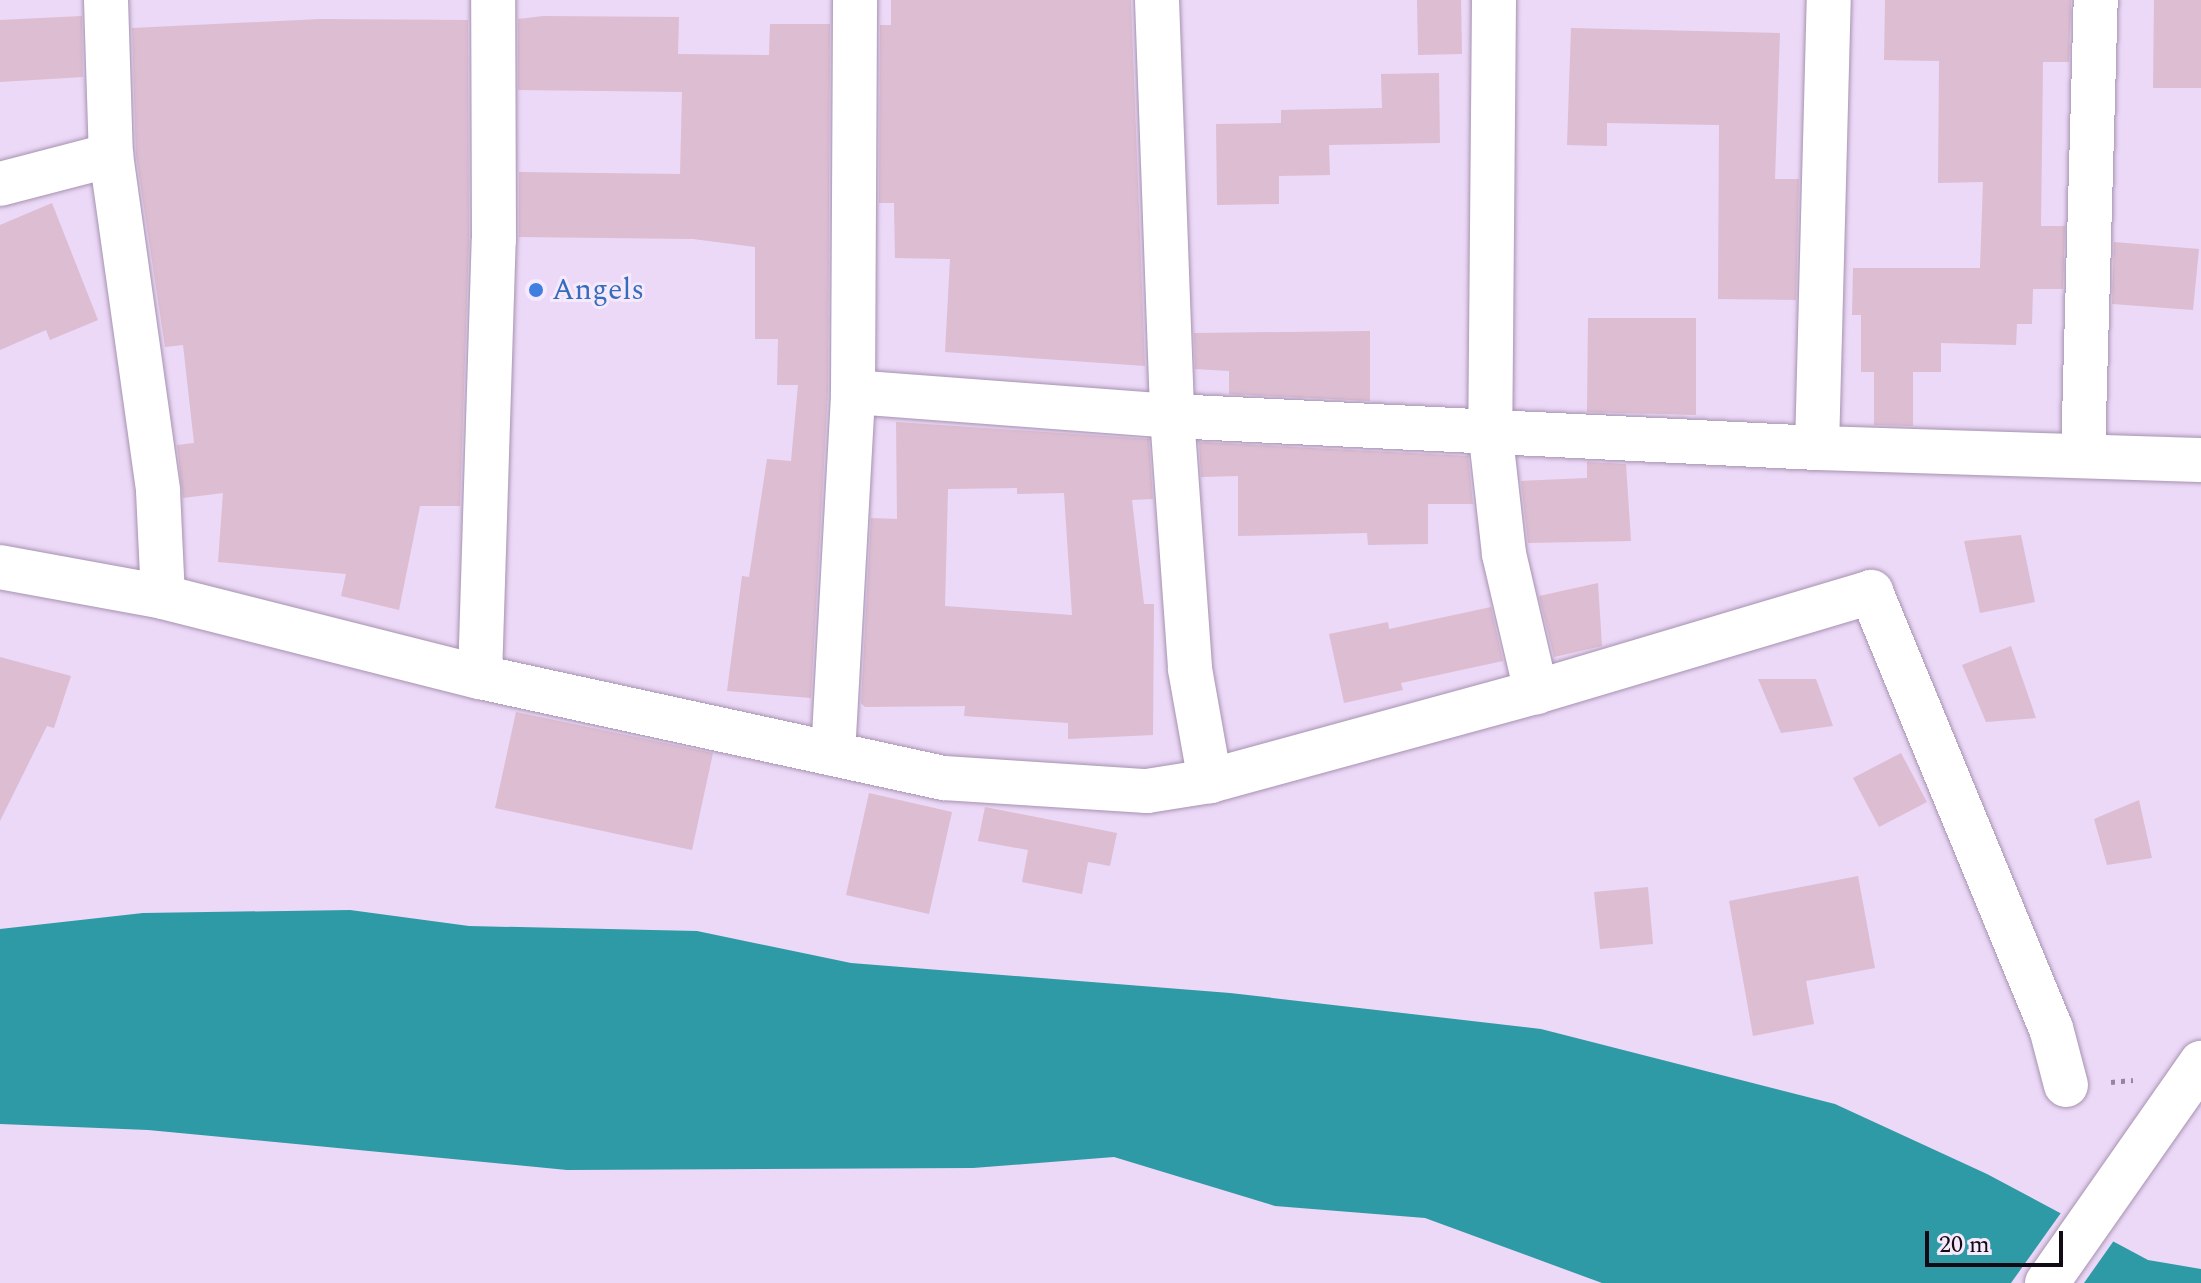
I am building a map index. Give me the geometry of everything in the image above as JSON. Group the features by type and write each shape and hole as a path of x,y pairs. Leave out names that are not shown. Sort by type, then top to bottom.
{"main road":[{"path":"106,0 111,155 158,491 163,597"},
{"path":"480,677 494,240 493,0"},
{"path":"833,754 853,392 855,0"},
{"path":"1157,0 1172,416 1190,669 1210,781"},
{"path":"1494,0 1490,429 1504,554 1536,692"},
{"path":"1817,448 1829,0"},
{"path":"2083,455 2096,0"},
{"path":"0,184 111,155"},
{"path":"853,392 1172,416 1490,429 1817,448 2201,460"},
{"path":"0,567 163,597 480,677 944,778 1064,789 1147,791 1210,781 1536,692 1871,592 2051,1028 2066,1085"},
{"path":"2047,1283 2201,1063"}],"shaded area":[{"path":"350,910 469,926 697,931 851,963 1230,993 1541,1029 1835,1104 1987,1174 2148,1260 2201,1269 2201,1283 1602,1283 1425,1218 1275,1206 1114,1157 973,1168 567,1170 148,1130 0,1124 0,929 143,913"}],"pier":[{"path":"2063,1210 2115,1239 2084,1283 2011,1283"}],"building":[{"path":"891,0 1131,0 1145,366 945,352 950,259 895,258 894,203 879,203 880,25 891,25"},
{"path":"1417,0 1461,0 1462,54 1418,55"},
{"path":"1885,0 2071,0 2069,62 2043,62 2041,226 2065,226 2063,289 2033,289 2032,324 2017,324 2016,345 1941,343 1941,372 1913,372 1913,426 1874,425 1874,372 1861,372 1861,315 1852,315 1853,268 1980,268 1983,182 1938,183 1939,61 1884,60"},
{"path":"2154,0 2201,0 2201,88 2153,88"},
{"path":"82,16 83,77 0,82 0,20"},
{"path":"543,16 679,17 678,54 769,55 770,24 830,24 828,391 811,698 727,691 742,576 749,577 767,459 791,461 798,385 777,385 778,339 755,339 755,247 693,239 519,237 519,172 680,174 682,92 518,90 518,19"},
{"path":"320,19 468,20 469,240 460,506 420,506 399,610 341,596 346,574 218,562 223,493 183,498 177,445 194,443 183,345 165,347 136,155 132,28"},
{"path":"1571,28 1780,33 1775,179 1799,179 1796,300 1718,299 1719,125 1607,123 1607,146 1567,145"},
{"path":"1439,73 1440,143 1329,145 1330,175 1279,176 1279,204 1217,205 1216,124 1281,123 1281,110 1382,108 1381,74"},
{"path":"52,203 98,320 50,340 46,330 0,350 0,225"},
{"path":"2114,242 2199,249 2193,310 2112,304"},
{"path":"1588,318 1696,318 1696,415 1587,412"},
{"path":"1370,331 1370,401 1229,394 1229,371 1195,369 1194,333"},
{"path":"896,422 1149,439 1153,499 1132,500 1144,604 1154,604 1153,735 1068,739 1068,723 964,716 965,706 865,707 861,703 871,518 897,519","holes":["1017,488 1017,494 1064,493 1072,615 945,606 948,489"]},
{"path":"1199,442 1468,456 1473,504 1428,504 1428,544 1368,545 1367,533 1238,536 1238,476 1201,477"},
{"path":"1587,462 1626,464 1631,541 1528,543 1521,481 1587,478"},
{"path":"2021,535 2035,602 1980,613 1964,541"},
{"path":"1598,583 1602,646 1554,657 1539,596"},
{"path":"1491,607 1503,661 1401,683 1403,690 1344,703 1329,634 1388,622 1389,629"},
{"path":"2011,646 2036,718 1986,722 1962,665"},
{"path":"0,657 71,676 54,728 47,726 0,821"},
{"path":"1758,679 1816,679 1833,726 1781,733"},
{"path":"516,712 713,753 692,850 495,808"},
{"path":"1901,753 1927,802 1879,827 1853,778"},
{"path":"869,793 952,812 929,914 846,895"},
{"path":"2139,800 2152,858 2107,865 2094,819"},
{"path":"985,807 1117,833 1110,866 1088,862 1082,894 1022,882 1028,850 978,841"},
{"path":"1858,876 1875,968 1806,981 1814,1024 1753,1036 1729,901"},
{"path":"1648,887 1653,944 1600,949 1594,892"}],"place":[{"name":"Angels","path":"536,290"}]}
